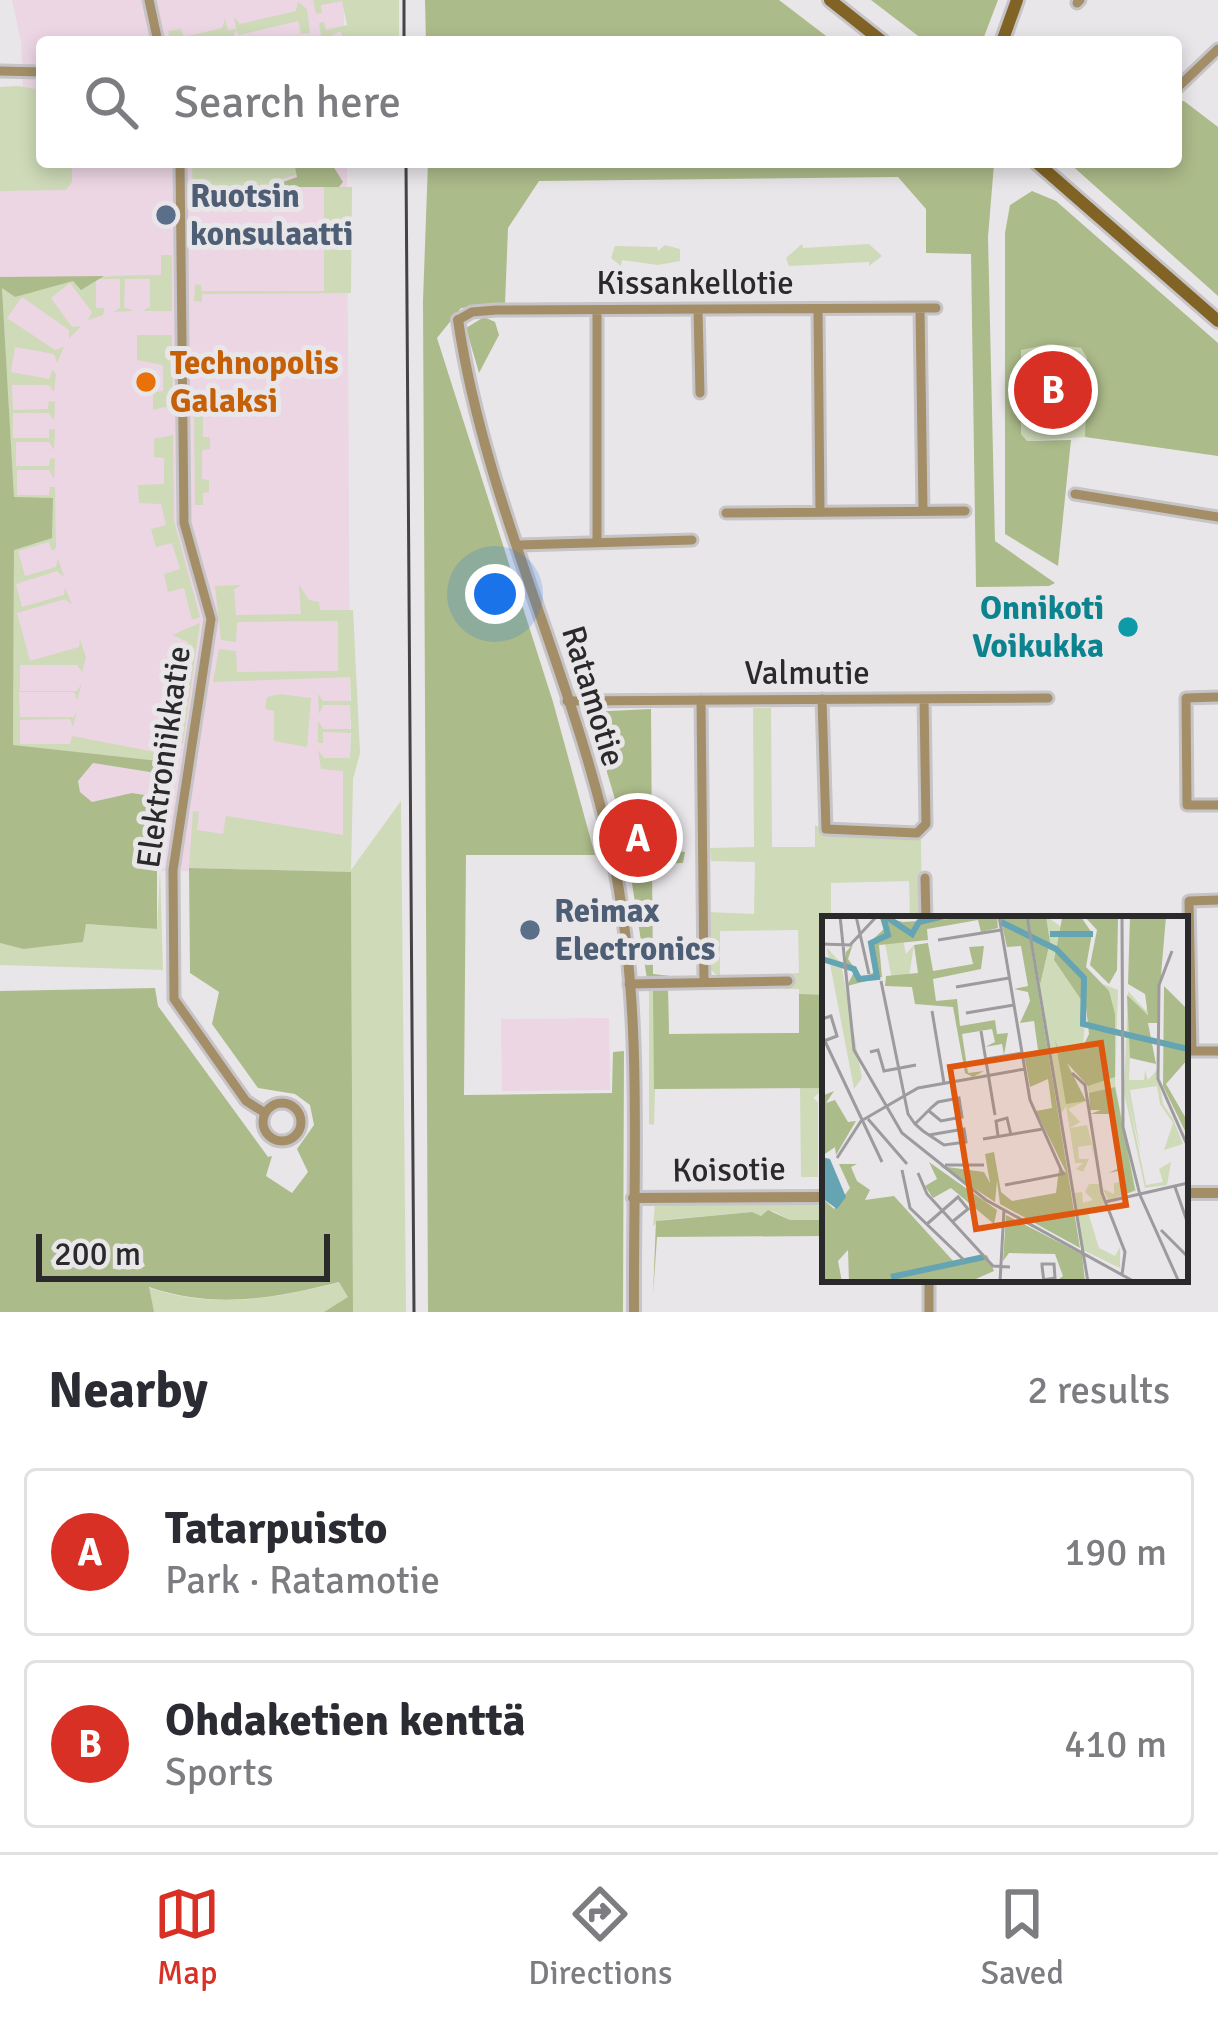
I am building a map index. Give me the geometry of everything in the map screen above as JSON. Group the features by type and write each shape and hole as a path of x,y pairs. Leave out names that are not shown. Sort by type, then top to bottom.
{"main road":[{"path":"830,0 876,36"},
{"path":"1004,36 1017,0"},
{"path":"1043,168 1218,321"}],"street":[{"path":"149,0 157,36"},
{"path":"1182,83 1218,49"},
{"path":"0,71 36,72"},
{"name":"Elektroniikkatie","path":"180,168 184,523 211,619 173,870 174,999 246,1101 266,1113"},
{"path":"920,308 923,511"},
{"name":"Kissankellotie","path":"458,320 472,312 936,308"},
{"path":"818,309 820,512"},
{"path":"597,310 597,540"},
{"path":"698,310 700,393"},
{"name":"Ratamotie","path":"458,320 478,410 616,873 629,984 634,1312"},
{"path":"1075,494 1218,517"},
{"path":"726,513 965,511"},
{"path":"518,545 692,540"},
{"path":"1218,697 1186,698 1187,805 1218,805"},
{"name":"Valmutie","path":"567,701 1048,698"},
{"path":"822,699 826,829 917,833 926,824 924,699"},
{"path":"701,700 704,982"},
{"path":"925,878 926,916"},
{"path":"1218,900 1190,901 1192,1052 1218,1051"},
{"path":"629,984 788,981"},
{"name":"Elektroniikkatie","path":"278,1103 293,1106 299,1114 299,1130 287,1140 276,1139 265,1129 266,1113 278,1103"},
{"name":"Koisotie","path":"633,1198 822,1196"}],"shaded area":[{"path":"12,0 344,0 344,36 36,36 36,168 347,168 351,872 157,871 170,799 132,793 92,802 80,792 78,781 93,763 174,776 177,763 13,746 14,498 2,287 35,288 97,277 0,277 0,185 27,177 21,42"},
{"path":"609,1018 610,1090 502,1091 501,1019"}],"green space":[{"path":"313,0 399,0 399,36 342,36 340,31 321,36 319,23 324,22 326,30 347,25 342,1 321,5 322,13 316,14"},
{"path":"425,0 779,0 826,36 426,36"},
{"path":"871,0 998,0 984,36 918,36"},
{"path":"298,2 307,9 310,33 301,34 298,21 239,35 236,30 234,36 188,36 222,28 225,19 228,30 236,29 234,17 240,24 296,11"},
{"path":"0,87 36,89 36,168 72,168 72,182 66,190 0,191"},
{"path":"1182,101 1218,127 1218,296 1075,168 1182,168"},
{"path":"192,168 297,168 299,173 270,184 265,208 265,197 193,197"},
{"path":"295,168 334,168 343,182 339,187 269,187 297,177"},
{"path":"428,168 994,168 988,237 995,541 1055,583 1049,586 976,587 971,254 926,253 926,209 898,177 539,181 508,228 505,305 461,308 437,338 553,702 595,855 466,855 464,1095 612,1093 613,1052 624,1051 623,1312 428,1312 423,301"},
{"path":"324,187 352,187 351,293 202,294 202,302 194,301 195,284 202,291 324,291"},
{"path":"1032,191 1056,201 1218,343 1218,456 1085,437 1087,358 1081,348 1050,344 1021,350 1021,434 1027,441 1071,440 1058,566 1005,534 1005,233 1010,205"},
{"path":"802,244 803,248 869,244 882,256 869,266 869,262 789,266 786,258"},
{"path":"665,245 680,249 680,261 658,265 622,260 621,266 611,258 615,246 657,247 658,251"},
{"path":"161,255 172,255 172,311 142,311 150,307 150,279 125,279 124,307 133,311 113,312 120,308 120,279 96,279 96,308 104,308 103,315 88,320 92,312 70,283 51,298 72,327 81,326 69,339 69,330 22,297 7,318 55,350 64,347 57,363 54,354 15,347 11,372 49,379 52,370 56,374 54,392 49,385 12,385 13,410 48,409 49,401 55,402 54,421 49,413 13,413 13,438 49,438 49,429 55,430 54,450 49,442 16,442 16,466 49,466 50,458 55,459 54,479 49,470 17,470 17,495 49,495 50,487 55,487 56,548 52,551 49,542 18,551 25,576 56,567 58,558 64,577 57,571 16,584 22,607 64,595 65,587 72,605 65,599 17,613 30,661 79,647 80,639 86,658 82,672 77,665 20,665 20,691 77,691 82,683 77,700 74,692 19,692 20,717 74,717 77,711 73,727 70,719 20,720 20,744 70,744 72,736 176,756 179,763 13,746 14,549 52,537 53,499 14,498 2,287 15,297 87,278 161,275"},
{"path":"104,276 81,290 73,281 15,297 2,288 14,497 53,498 52,538 14,550 13,745 177,763 175,776 93,763 78,781 80,792 92,802 132,793 170,799 157,871 157,929 86,924 83,942 23,949 0,943 0,277"},
{"path":"484,317 495,322 499,335 479,373 466,328"},
{"path":"137,335 172,335 173,405 153,410 153,392 163,391 163,365 137,360"},
{"path":"1050,344 1081,348 1087,358 1085,437 1027,441 1021,434 1021,349"},
{"path":"203,408 203,437 210,437 210,449 202,450 202,479 209,480 209,492 203,493 203,505 195,505 194,411"},
{"path":"173,435 174,521 200,617 192,620 184,588 168,592 164,574 180,569 172,543 156,547 151,529 166,525 161,504 139,503 138,485 164,484 164,458 154,457 154,439"},
{"path":"242,585 234,589 236,615 301,614 299,585 309,600 319,602 320,610 353,610 360,753 353,779 351,870 401,801 406,1312 353,1312 351,872 189,868 193,811 199,812 197,830 223,834 226,816 343,835 343,771 321,769 318,750 324,758 350,758 351,733 323,732 323,743 318,743 318,721 323,729 351,729 350,705 323,705 319,714 318,694 323,701 351,701 350,677 213,682 219,649 236,651 237,672 338,671 338,621 237,622 236,642 221,640 215,586"},
{"path":"200,623 183,743 167,740 166,734 174,735 179,704 172,702 173,697 180,697 188,642 172,635"},
{"path":"267,697 311,698 307,747 274,741 274,711 265,709"},
{"path":"753,708 771,708 772,847 815,847 815,825 837,837 917,835 921,841 922,916 910,916 909,881 831,883 831,916 822,916 822,1090 813,1098 818,1102 818,1177 801,1177 800,1088 655,1089 654,1125 649,1124 649,987 668,990 669,1034 800,1033 799,989 785,989 781,974 799,973 798,930 720,931 720,978 708,967 707,912 754,914 755,862 711,861 710,848 754,847"},
{"path":"651,709 652,847 685,852 683,863 652,864 653,974 689,978 647,979 623,826 589,712"},
{"path":"189,868 351,872 353,1312 324,1312 348,1297 339,1282 291,1293 220,1300 149,1287 154,1312 0,1312 0,991 155,988 158,1006 268,1157 272,1156 266,1176 292,1193 308,1172 297,1149 314,1125 310,1105 295,1094 258,1088 212,1024 219,992 190,973"},
{"path":"160,870 163,970 0,965 0,943 23,949 86,924 157,929"},
{"path":"653,990 668,990 669,1034 799,1033 799,994 822,995 822,1088 654,1089"},
{"path":"822,1202 822,1220 790,1220 773,1211 762,1216 751,1212 662,1220 653,1226 655,1204"},
{"path":"768,1210 790,1220 822,1220 822,1236 657,1237 653,1295 656,1221 752,1212 761,1216"},
{"path":"340,1282 349,1297 324,1312 154,1312 147,1287 196,1298 243,1300"}],"railway":[{"path":"404,0 404,36"},
{"path":"406,168 414,1312"}],"place":[{"name":"Ruotsin konsulaatti","path":"166,215"},
{"name":"Technopolis Galaksi","path":"146,382"},
{"name":"Ohdaketien kenttä","path":"1053,390"},
{"name":"Onnikoti Voikukka","path":"1128,627"},
{"name":"Tatarpuisto","path":"638,838"},
{"name":"Reimax Electronics","path":"530,930"}]}
